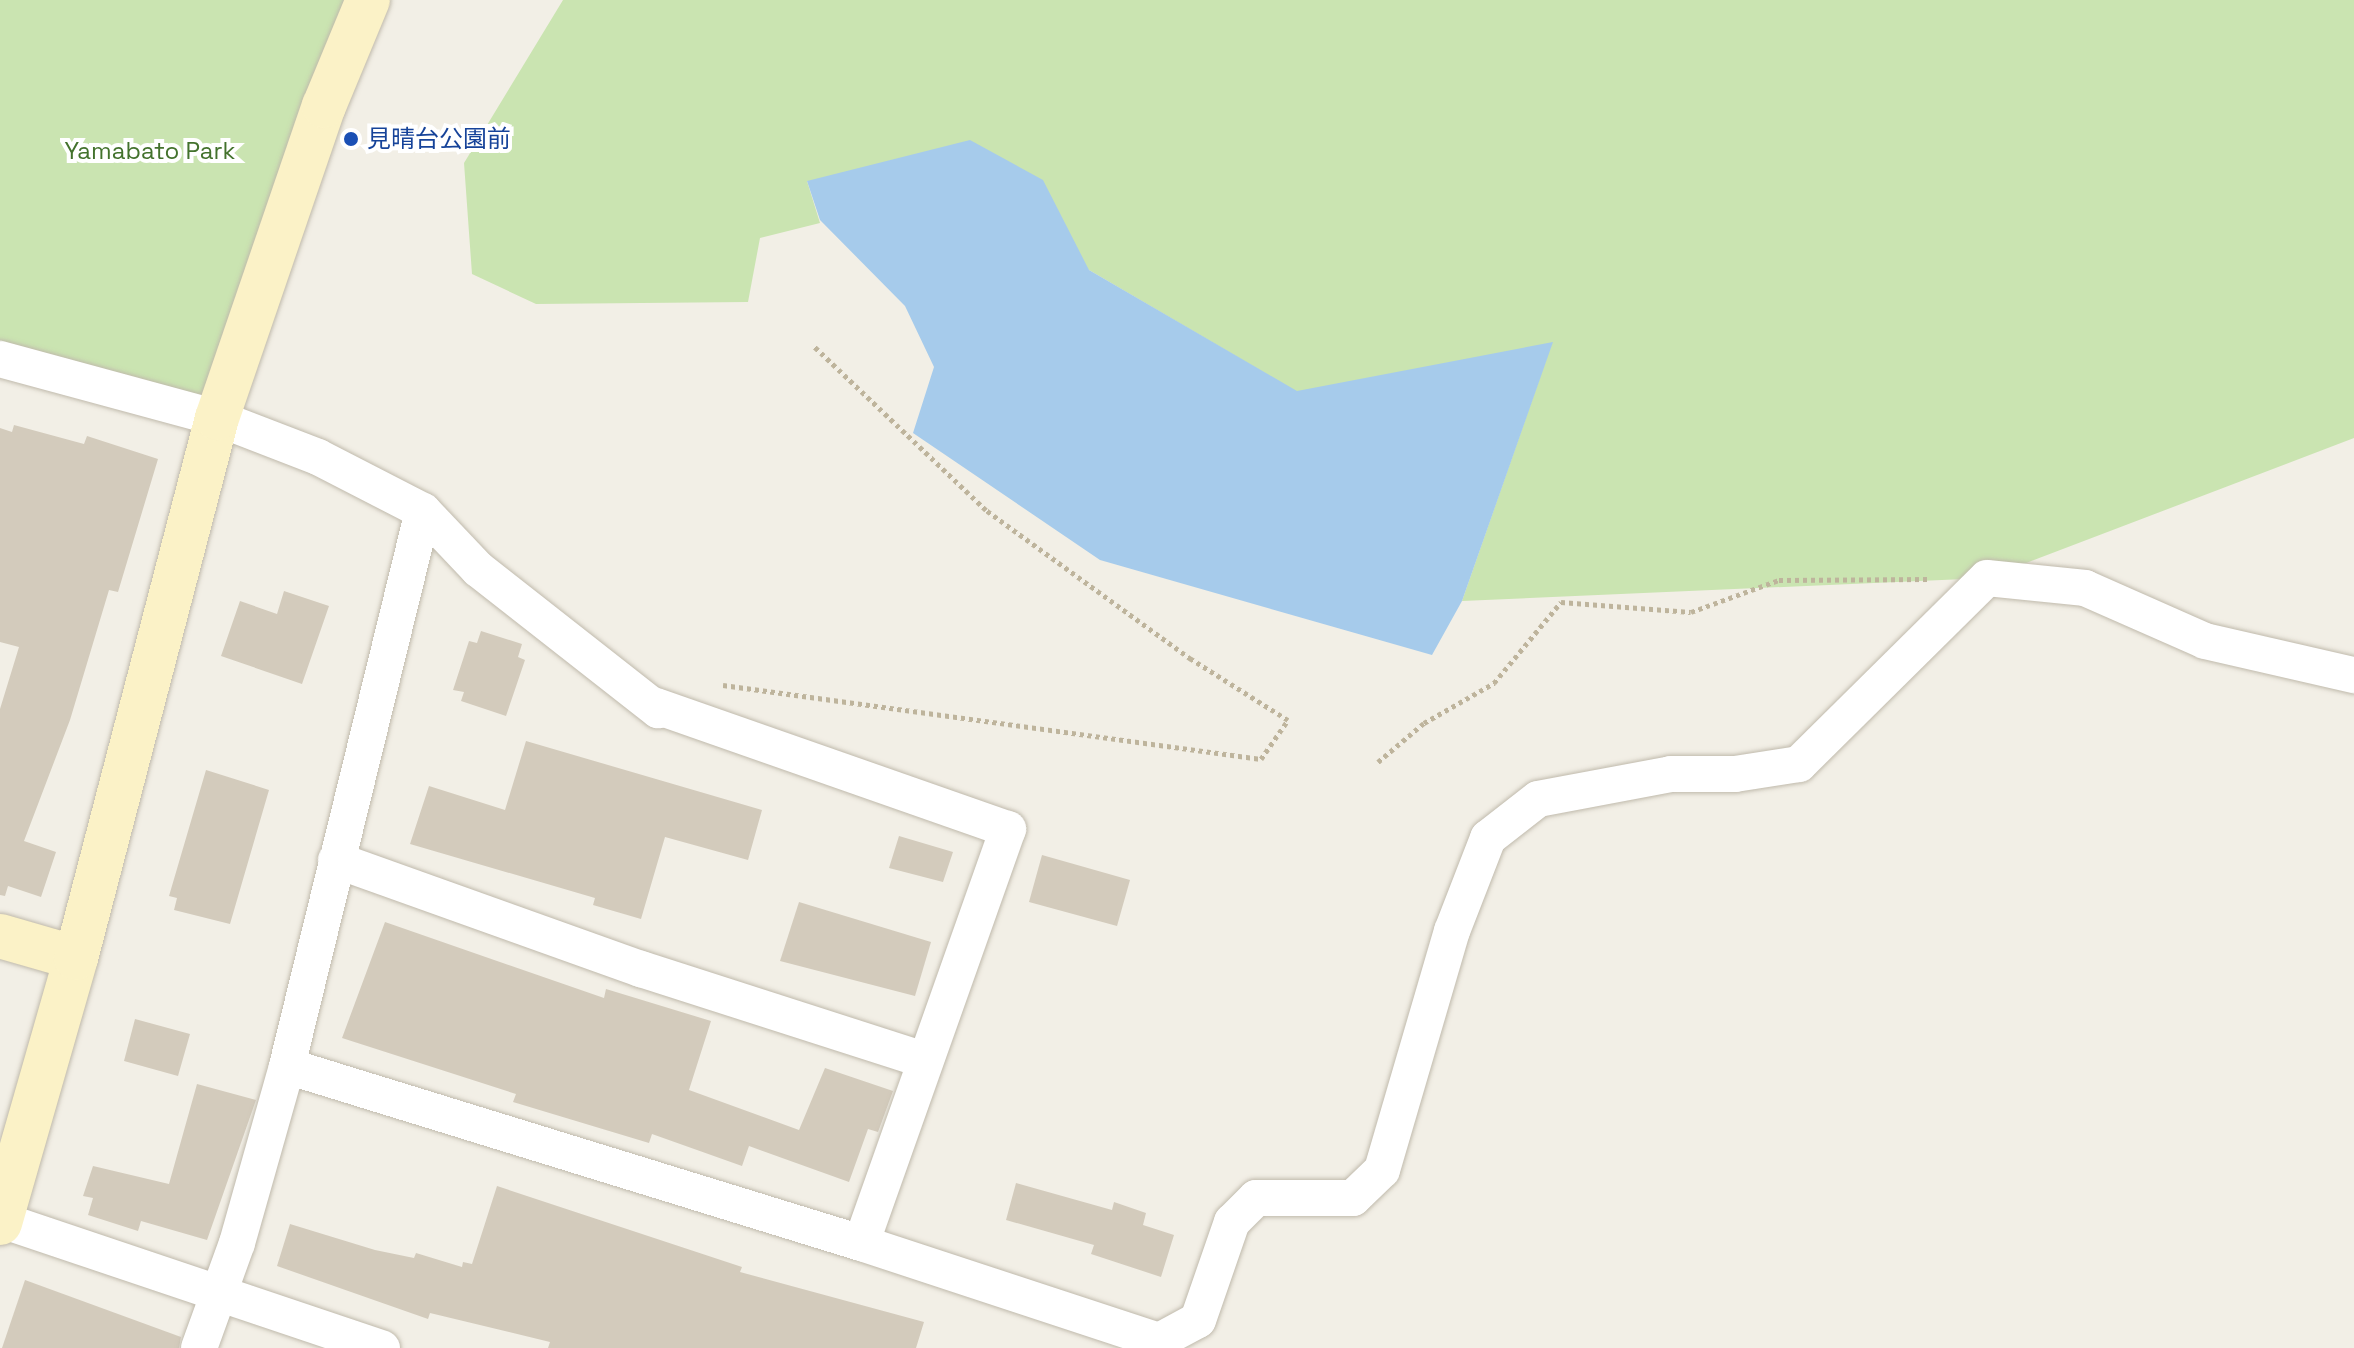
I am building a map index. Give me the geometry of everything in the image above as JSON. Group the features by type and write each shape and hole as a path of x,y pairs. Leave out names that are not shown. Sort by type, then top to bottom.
{"street":[{"path":"368,0 324,106 217,418 76,958 1,1222 382,1348"},
{"path":"0,359 217,418 318,457 423,511 478,569 658,710 656,706 1008,829 861,1243"},
{"path":"199,1348 219,1295 287,1066 423,511"},
{"path":"287,1066 861,1243 1158,1344 1198,1320 1232,1222 1256,1198 1353,1198 1382,1170 1452,931 1488,838 1538,799 1671,774 1735,774 1799,764 1987,578 2085,588 2205,641 2354,675"},
{"path":"336,860 641,969 924,1060"},
{"path":"0,936 76,958"}],"path":[{"path":"711,684 1261,759 1288,720 1191,659 986,510 814,346"},
{"path":"1378,762 1424,723 1494,683 1561,602 1691,612 1779,580 1987,578"}],"green space":[{"name":"Yamabato Park","path":"0,0 368,0 217,418 0,359"},
{"path":"563,0 2354,0 2354,438 1987,578 1462,601 1552,343 1297,392 1089,270 807,181 820,223 760,238 748,302 536,304 472,274 464,163"}],"water":[{"path":"970,140 1043,180 1089,270 1297,391 1553,342 1462,601 1432,655 1100,560 913,433 934,367 905,306 820,220 807,181"}],"building":[{"path":"14,425 84,444 87,436 158,459 118,592 109,590 70,720 24,841 56,852 41,897 8,886 5,896 0,895 0,709 19,647 0,642 0,428 12,432"},
{"path":"284,591 329,606 302,684 221,656 240,601 277,614"},
{"path":"481,631 522,644 518,657 525,660 506,716 461,701 464,692 453,690 469,641 477,643"},
{"path":"526,741 762,810 748,860 665,837 641,919 593,905 595,898 410,844 429,786 505,810"},
{"path":"206,770 269,790 230,924 174,910 177,898 169,896"},
{"path":"899,836 953,852 943,882 889,868"},
{"path":"1042,855 1130,880 1117,926 1029,902"},
{"path":"799,902 931,942 915,996 780,961"},
{"path":"385,922 604,998 606,989 711,1021 689,1090 799,1130 825,1068 893,1091 878,1132 868,1129 849,1182 749,1146 742,1166 652,1134 649,1143 513,1102 516,1094 342,1038"},
{"path":"135,1019 190,1034 178,1076 124,1061"},
{"path":"197,1084 256,1100 207,1240 141,1221 138,1231 88,1215 93,1198 83,1196 93,1166 169,1184"},
{"path":"1016,1183 1112,1210 1114,1202 1146,1213 1143,1225 1174,1235 1161,1277 1091,1254 1094,1245 1006,1220"},
{"path":"497,1186 742,1267 740,1272 924,1322 916,1348 548,1348 550,1342 430,1313 428,1319 277,1266 290,1224 375,1250 414,1258 416,1253 462,1267 463,1262 472,1264"},
{"path":"25,1280 181,1337 179,1348 2,1348"}],"place":[{"name":"見晴台公園前","path":"351,139"}]}
